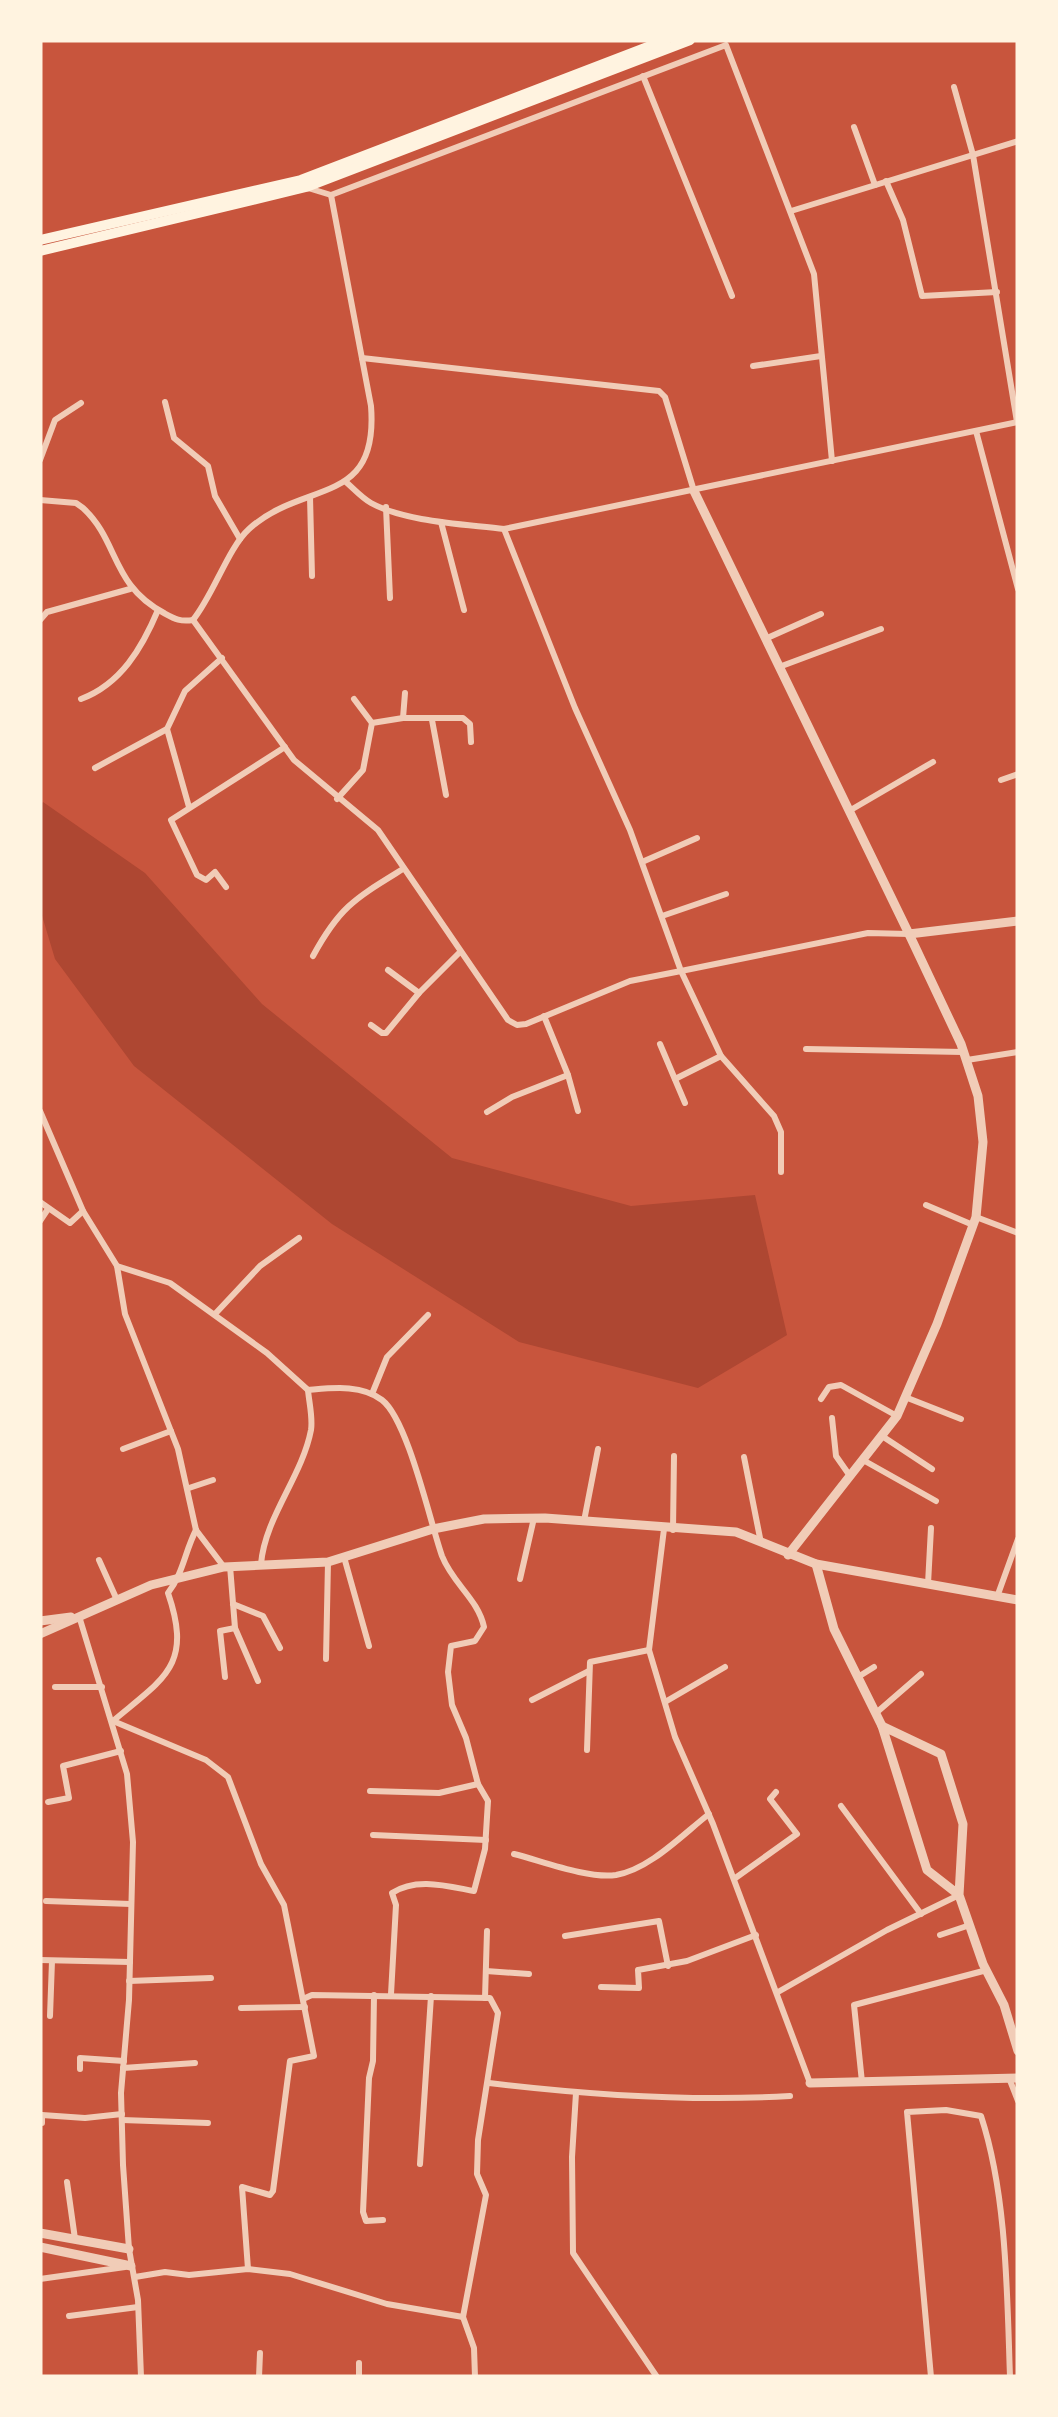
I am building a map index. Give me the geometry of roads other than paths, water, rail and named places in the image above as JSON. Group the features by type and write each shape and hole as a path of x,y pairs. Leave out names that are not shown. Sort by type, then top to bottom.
{"main road":[{"path":"40,240 302,180 666,40"},
{"path":"40,251 306,187 690,40"}],"street":[{"path":"306,187 331,195 726,46 814,274 832,460"},
{"path":"643,76 732,296"},
{"path":"346,482 371,503 386,508 442,522 504,529 1018,422 973,155 954,87"},
{"path":"854,126 876,185"},
{"path":"791,210 1018,142"},
{"path":"886,182 903,220 922,296 996,292"},
{"path":"40,500 76,503 89,514 130,589 178,621 193,620 209,601 240,539 271,511 346,482 365,459 373,432 331,195"},
{"path":"753,366 821,356"},
{"path":"362,358 659,391 665,397 694,491 966,1056 978,1096 983,1142 974,1221 937,1324 897,1416 788,1555"},
{"path":"164,402 174,438 208,466 216,496 240,539"},
{"path":"40,460 55,420 81,404"},
{"path":"976,431 1018,589"},
{"path":"310,497 312,576"},
{"path":"386,508 390,598"},
{"path":"442,522 464,610"},
{"path":"504,529 642,862 682,971 721,1056 774,1116 781,1132 781,1172"},
{"path":"40,620 47,612 130,589"},
{"path":"81,699 96,694 128,664 144,644 158,610"},
{"path":"765,639 820,614"},
{"path":"193,620 285,747 336,799 378,830 508,1020 517,1025 630,981 868,934 909,934 1018,921"},
{"path":"779,668 882,630"},
{"path":"94,768 167,730 185,691 222,658"},
{"path":"402,718 406,693"},
{"path":"336,799 362,770 372,724 354,699"},
{"path":"372,724 402,718 467,720 471,742"},
{"path":"432,720 446,795"},
{"path":"167,730 189,807"},
{"path":"226,886 216,872 206,880 198,876 173,816 285,747"},
{"path":"848,812 934,762"},
{"path":"1001,780 1018,774"},
{"path":"642,862 697,838"},
{"path":"313,956 334,918 349,903 403,869"},
{"path":"662,916 726,894"},
{"path":"371,1025 386,1032 460,952"},
{"path":"388,970 419,993"},
{"path":"544,1016 578,1111"},
{"path":"660,1044 685,1103"},
{"path":"806,1049 966,1056 1018,1052"},
{"path":"675,1080 721,1056"},
{"path":"487,1112 512,1096 568,1075"},
{"path":"40,1112 83,1211 117,1266 125,1314 189,1488 196,1530 227,1566 235,1628 258,1681"},
{"path":"40,1202 70,1223 83,1211"},
{"path":"926,1205 1018,1233"},
{"path":"40,1221 48,1208"},
{"path":"214,1314 260,1266 299,1238"},
{"path":"117,1266 170,1283 267,1352 308,1390 312,1428 294,1478 263,1542 261,1564"},
{"path":"372,1394 387,1358 428,1314"},
{"path":"821,1398 829,1387 841,1384 897,1416"},
{"path":"308,1390 340,1387 372,1394 384,1401 396,1420 424,1490 444,1562 458,1587 480,1607 484,1627 474,1641 451,1646 448,1672 452,1705 478,1784 488,1801 486,1840 474,1892 422,1884 392,1893 396,1905 390,1994"},
{"path":"906,1397 961,1419"},
{"path":"832,1418 836,1456 850,1476"},
{"path":"123,1448 170,1431"},
{"path":"882,1436 932,1469"},
{"path":"584,1522 598,1449"},
{"path":"674,1456 669,1529 649,1650 675,1737 709,1814 810,2083 1013,2078 1018,2101"},
{"path":"744,1457 761,1544"},
{"path":"863,1460 936,1501"},
{"path":"189,1488 213,1480"},
{"path":"520,1579 534,1518"},
{"path":"40,1634 151,1585 227,1566 328,1562 433,1529 484,1519 534,1518 736,1532 816,1564 1018,1600"},
{"path":"928,1584 931,1528"},
{"path":"113,1722 152,1692 174,1661 178,1642 168,1593 180,1578 185,1551 196,1530"},
{"path":"997,1596 1018,1539"},
{"path":"344,1557 368,1646"},
{"path":"100,1560 117,1600"},
{"path":"326,1659 328,1562"},
{"path":"816,1564 834,1629 882,1726 926,1870 959,1895"},
{"path":"233,1604 263,1616 280,1648"},
{"path":"40,1621 79,1616"},
{"path":"79,1616 128,1774 133,1842 122,2117 141,2377"},
{"path":"224,1677 220,1631 235,1628"},
{"path":"587,1750 590,1662 649,1650"},
{"path":"665,1702 726,1666"},
{"path":"856,1678 874,1667"},
{"path":"532,1700 590,1671"},
{"path":"874,1714 921,1674"},
{"path":"56,1688 102,1687"},
{"path":"113,1722 206,1760 228,1778 261,1864 284,1904 314,2056 290,2061 273,2191 270,2195 242,2187 248,2269"},
{"path":"882,1726 941,1754 963,1824 959,1895 1018,2052"},
{"path":"48,1802 70,1798 63,1766 121,1750"},
{"path":"370,1791 439,1793 478,1784"},
{"path":"734,1879 798,1834 770,1799 776,1792"},
{"path":"842,1806 920,1914"},
{"path":"514,1854 612,1875 632,1870 709,1814"},
{"path":"373,1835 486,1840"},
{"path":"778,1992 959,1895"},
{"path":"46,1900 130,1904"},
{"path":"564,1936 659,1921 668,1966"},
{"path":"940,1935 970,1925"},
{"path":"485,1998 486,1931"},
{"path":"601,1986 638,1988 638,1970 668,1966 756,1935"},
{"path":"40,1960 130,1962"},
{"path":"50,2016 52,1960"},
{"path":"862,2082 854,2004 987,1970"},
{"path":"486,1971 529,1974"},
{"path":"130,1980 211,1978"},
{"path":"374,1994 374,2061 369,2078 362,2212 366,2222 383,2220"},
{"path":"242,2008 304,2003 312,1995 490,1998 498,2013 476,2174 486,2195 463,2317 474,2348 474,2377"},
{"path":"420,2164 431,1996"},
{"path":"1005,2010 1018,2008"},
{"path":"80,2069 80,2058 124,2064 195,2063"},
{"path":"488,2082 576,2093 686,2098 790,2096"},
{"path":"576,2093 573,2253 657,2377"},
{"path":"931,2377 908,2112 946,2110 982,2116 989,2140 1001,2229 1010,2377"},
{"path":"42,2123 42,2115 208,2123"},
{"path":"66,2182 75,2239"},
{"path":"40,2233 129,2249"},
{"path":"40,2247 133,2271"},
{"path":"40,2278 133,2271 189,2275 248,2269 290,2274 387,2304 463,2317"},
{"path":"69,2316 138,2306"},
{"path":"259,2377 260,2353"},
{"path":"359,2363 359,2377"}]}
